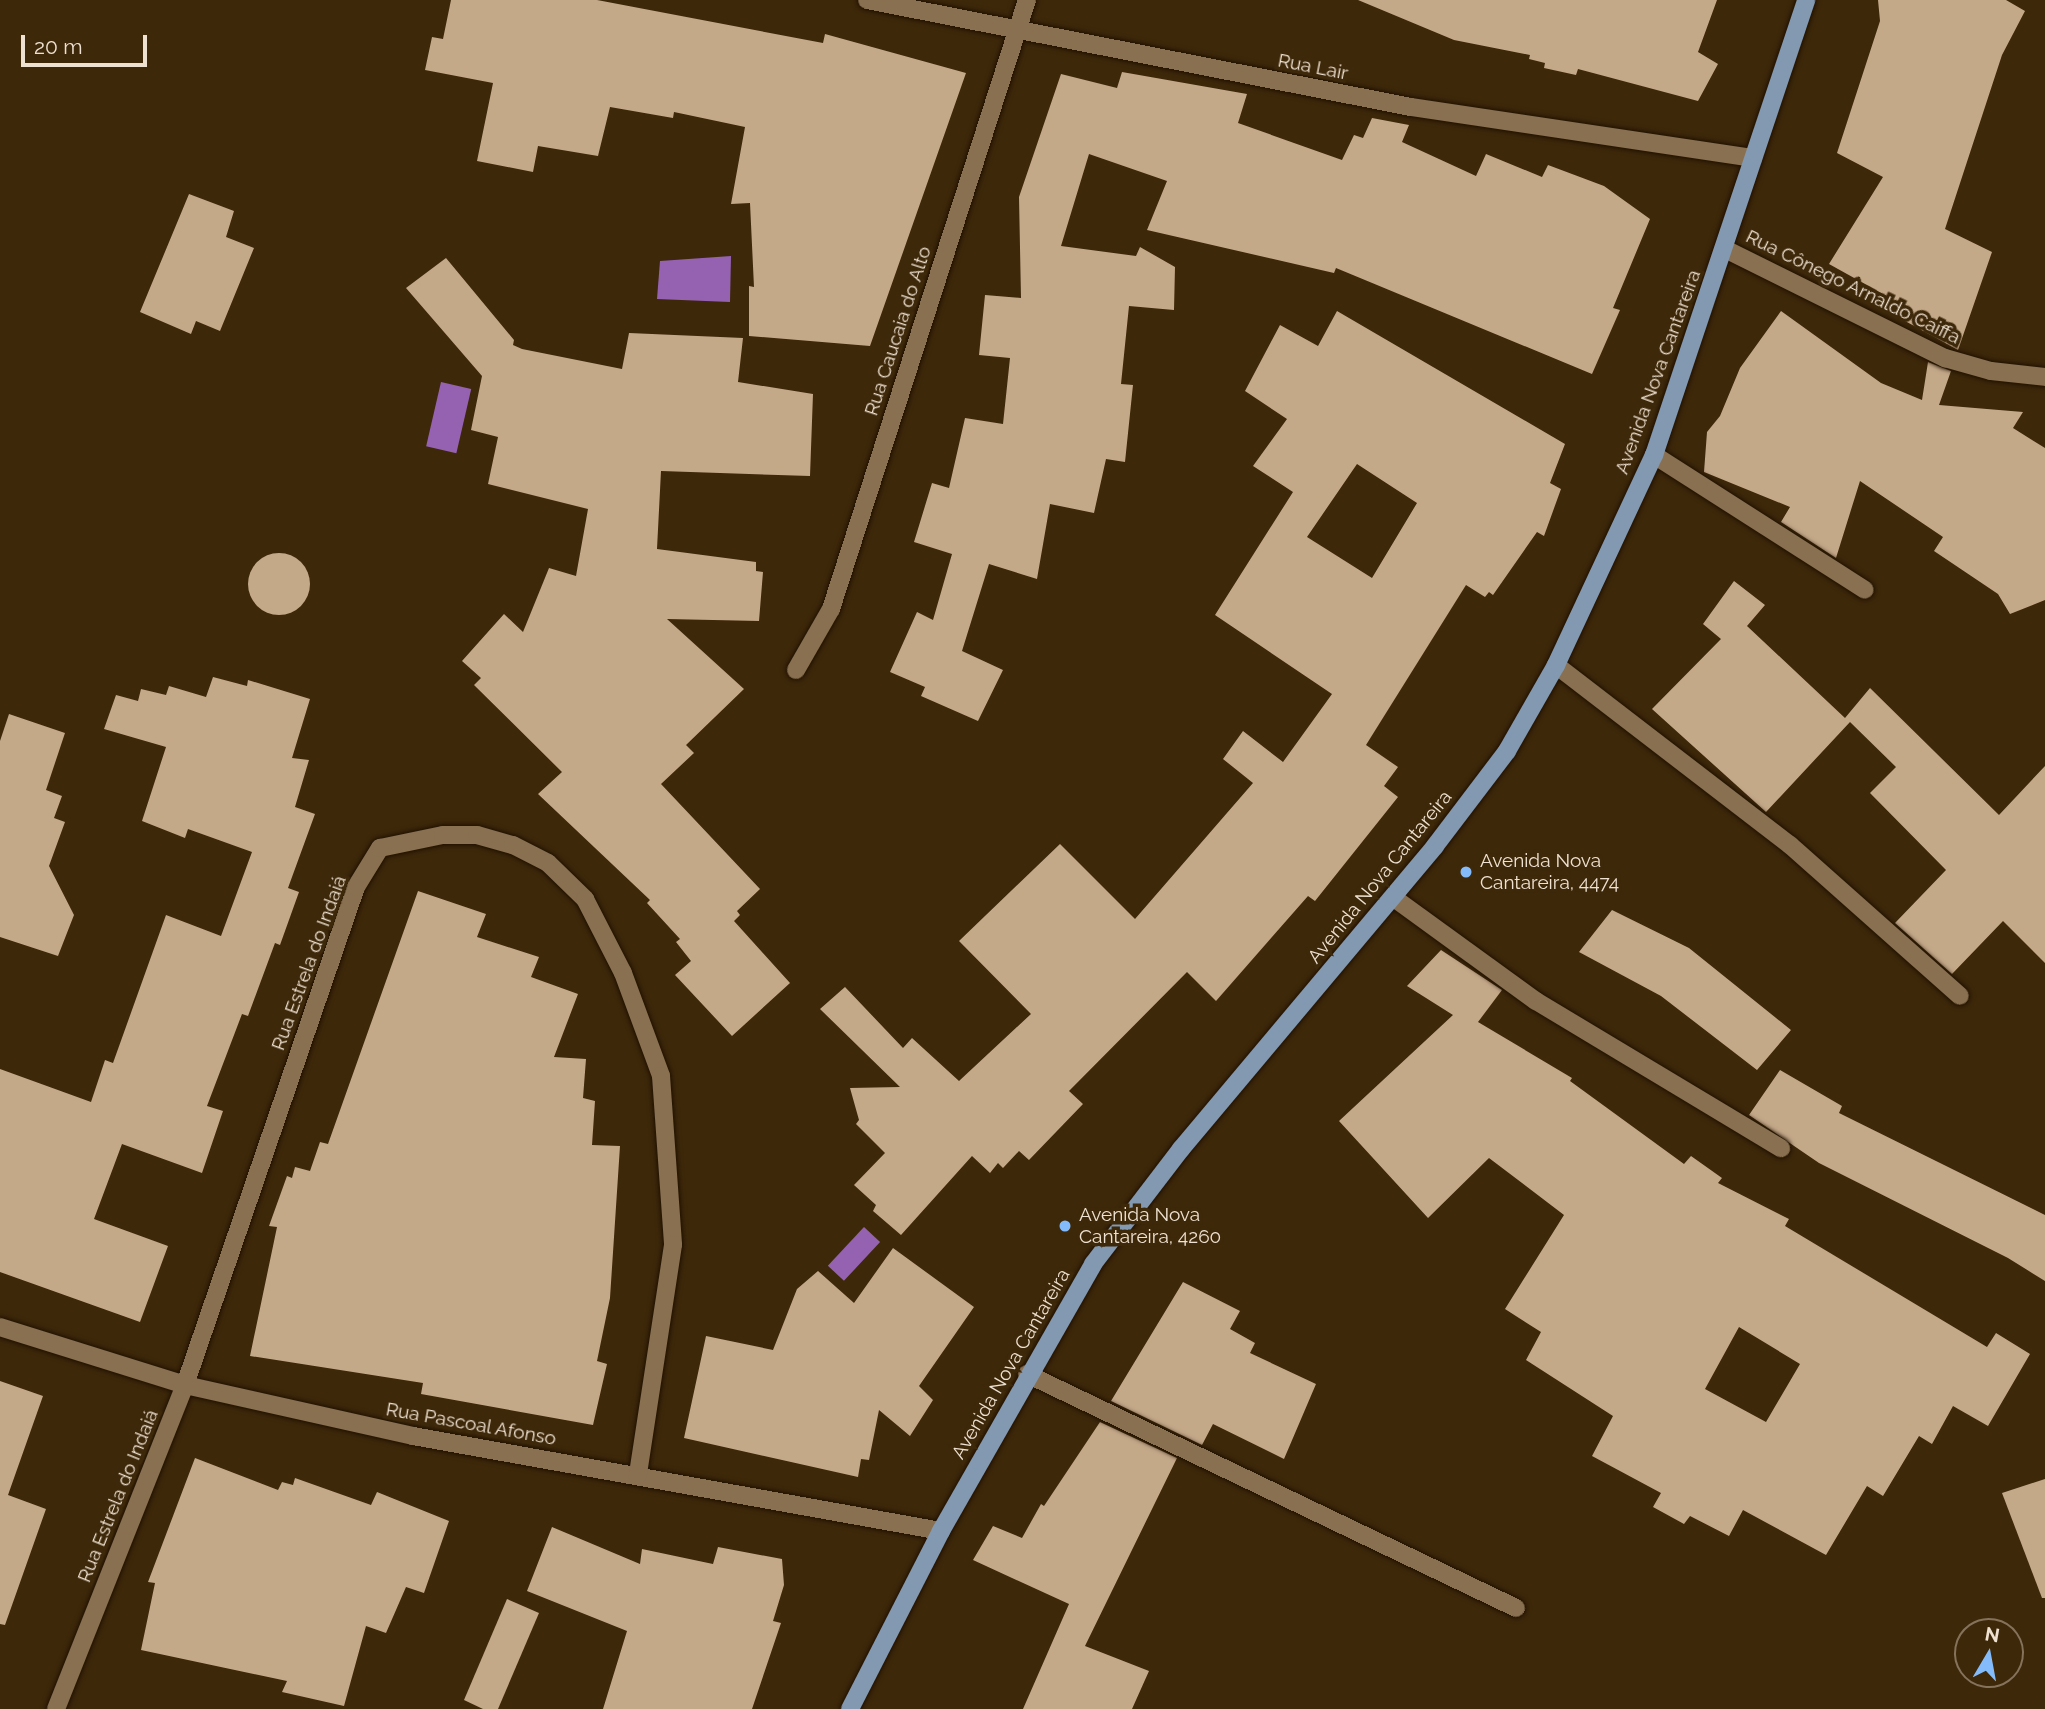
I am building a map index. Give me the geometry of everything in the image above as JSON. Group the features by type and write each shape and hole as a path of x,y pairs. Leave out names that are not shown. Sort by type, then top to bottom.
{"main road":[{"name":"Avenida Nova Cantareira","path":"850,1709 941,1531 1027,1374 1093,1264 1181,1149 1394,898 1507,751 1556,665 1654,455 1806,0"}],"street":[{"name":"Rua Lair","path":"867,0 1411,107 1753,158"},
{"name":"Rua Caucaia do Alto","path":"796,670 831,609 1027,0"},
{"name":"Rua Cônego Arnaldo Caiffa","path":"1725,248 1945,358 1991,371 2045,377"},
{"path":"1654,455 1865,590"},
{"path":"1556,665 1790,845 1959,996"},
{"name":"Rua Estrela do Indaiá","path":"56,1709 185,1385 356,887 380,848 411,839 477,835 513,845 548,863 585,899 623,973 661,1076 673,1245 638,1475"},
{"path":"1394,898 1536,1000 1781,1148"},
{"name":"Rua Pascoal Afonso","path":"0,1327 185,1385 413,1436 941,1531"},
{"path":"1027,1374 1516,1608"}],"shaded area":[{"path":"731,256 730,302 657,299 660,261"},
{"path":"441,382 471,389 456,453 426,446"},
{"path":"864,1227 880,1242 844,1281 828,1266"}],"building":[{"path":"451,0 597,0 823,43 825,34 966,73 870,346 749,336 749,286 754,287 750,203 731,204 745,127 674,112 673,118 610,107 598,156 538,146 533,172 477,161 493,83 425,70 432,37 443,39"},
{"path":"1358,0 1717,0 1698,52 1718,64 1698,101 1578,69 1576,75 1544,68 1545,63 1529,59 1530,55 1454,40"},
{"path":"1878,0 2006,0 2025,11 2002,55 1945,229 1992,252 1958,350 1885,310 1892,299 1829,264 1883,177 1837,153 1880,21"},
{"path":"1122,72 1247,94 1238,123 1342,160 1354,135 1363,138 1372,118 1409,125 1402,142 1476,176 1486,154 1542,177 1548,165 1604,186 1650,219 1613,308 1620,310 1592,374 1336,268 1334,273 1147,230 1167,181 1089,154 1061,246 1136,256 1140,247 1175,267 1174,310 1129,306 1121,384 1133,385 1125,462 1106,459 1094,513 1050,504 1037,579 989,564 962,651 1003,670 978,721 921,696 925,687 890,672 917,612 933,620 952,554 914,542 932,483 949,488 965,418 1003,424 1010,358 979,355 985,295 1021,298 1019,197 1061,74 1117,88"},
{"path":"189,194 234,211 226,237 254,248 220,331 196,321 191,334 140,312"},
{"path":"446,258 514,340 513,345 522,349 622,369 629,333 743,338 738,382 813,394 810,476 661,471 657,549 756,562 756,571 763,572 759,621 667,619 744,689 686,745 694,753 661,784 760,889 737,911 740,915 734,921 790,983 732,1036 675,975 691,961 676,942 680,939 647,903 650,900 538,794 562,772 474,685 481,678 462,661 504,614 523,632 549,568 576,576 588,509 488,484 498,437 471,430 482,376 406,288"},
{"path":"1337,311 1565,444 1550,483 1561,489 1544,536 1537,532 1493,595 1489,592 1485,597 1466,585 1366,745 1398,767 1384,786 1398,797 1315,901 1308,896 1216,1001 1187,972 1069,1091 1083,1104 1029,1160 1019,1151 1003,1168 998,1163 990,1173 972,1156 901,1235 873,1211 876,1205 854,1185 885,1153 856,1124 859,1120 850,1088 900,1087 820,1009 845,987 903,1048 912,1038 959,1081 1031,1014 959,941 1060,844 1135,919 1253,783 1223,759 1243,731 1283,762 1332,694 1215,615 1293,492 1253,466 1287,419 1245,391 1280,325 1318,346","holes":["1357,464 1417,503 1372,578 1307,537"]},
{"path":"1781,311 1881,383 1922,400 1928,362 1951,371 1939,405 2023,412 2013,428 2045,448 2045,600 2010,614 1998,594 1934,551 1943,537 1860,481 1836,558 1781,522 1790,507 1704,472 1707,432 1720,416 1740,368"},
{"path":"273,553 285,553 301,562 308,572 308,596 301,606 285,615 273,615 262,610 253,601 248,590 248,578 253,567 262,558"},
{"path":"1734,581 1765,605 1747,626 1845,718 1870,688 1999,815 2045,766 2045,963 2003,921 1952,974 1895,923 1946,870 1870,793 1896,767 1850,722 1766,812 1652,709 1721,639 1703,624"},
{"path":"213,677 247,686 248,680 310,699 292,758 309,760 295,807 315,814 288,888 299,892 280,945 275,943 248,1016 242,1014 207,1106 223,1111 202,1173 122,1144 94,1219 168,1246 140,1322 0,1272 0,1069 91,1102 105,1060 113,1063 166,915 221,936 252,852 188,829 185,838 142,821 166,747 104,729 116,695 138,701 141,689 166,695 169,686 206,697"},
{"path":"9,714 65,733 46,790 62,796 54,818 65,822 49,866 74,915 58,956 0,937 0,741"},
{"path":"418,891 486,914 477,937 539,957 531,977 578,994 554,1057 586,1059 583,1098 595,1101 592,1145 620,1146 610,1298 597,1361 607,1364 593,1425 421,1394 423,1383 250,1356 277,1227 269,1226 287,1176 292,1178 295,1167 310,1171 320,1142 328,1144"},
{"path":"1612,910 1689,948 1791,1030 1757,1070 1661,996 1579,952"},
{"path":"1441,950 1502,990 1478,1022 1572,1078 1570,1081 1684,1164 1691,1156 1722,1178 1718,1183 1789,1219 1785,1226 1987,1347 1996,1333 2030,1354 1988,1426 1953,1406 1932,1444 1919,1436 1883,1496 1867,1486 1826,1555 1743,1510 1729,1536 1690,1516 1684,1524 1653,1507 1661,1493 1592,1456 1613,1416 1526,1360 1541,1332 1505,1309 1564,1215 1489,1158 1428,1218 1339,1121 1453,1015 1407,986","holes":["1739,1327 1800,1364 1766,1422 1705,1389"]},
{"path":"1780,1070 1842,1106 1839,1113 2045,1215 2045,1281 2008,1258 1819,1163 1749,1115"},
{"path":"893,1248 974,1307 919,1386 933,1400 910,1436 879,1410 869,1460 861,1459 858,1477 684,1438 706,1336 773,1350 797,1289 818,1271 854,1303"},
{"path":"1183,1282 1240,1311 1230,1329 1255,1343 1250,1353 1316,1384 1284,1459 1213,1424 1202,1445 1111,1401"},
{"path":"0,1381 43,1396 8,1495 46,1509 5,1625 0,1624"},
{"path":"1100,1422 1177,1458 1085,1646 1149,1671 1132,1709 1023,1709 1069,1604 973,1560 993,1526 1022,1538 1041,1504 1044,1506"},
{"path":"195,1458 278,1490 282,1482 293,1485 295,1478 371,1505 377,1492 449,1521 424,1593 406,1587 386,1633 366,1626 344,1706 282,1692 287,1681 141,1650 155,1583 148,1582"},
{"path":"2045,1479 2045,1598 2042,1598 2002,1493"},
{"path":"552,1527 640,1564 642,1549 713,1564 718,1547 782,1559 784,1585 773,1621 781,1623 752,1709 603,1709 627,1631 527,1591"},
{"path":"507,1599 539,1613 498,1709 483,1709 464,1700"}],"place":[{"name":"Avenida Nova Cantareira, 4474","path":"1466,872"},
{"name":"Avenida Nova Cantareira, 4260","path":"1065,1226"}]}
